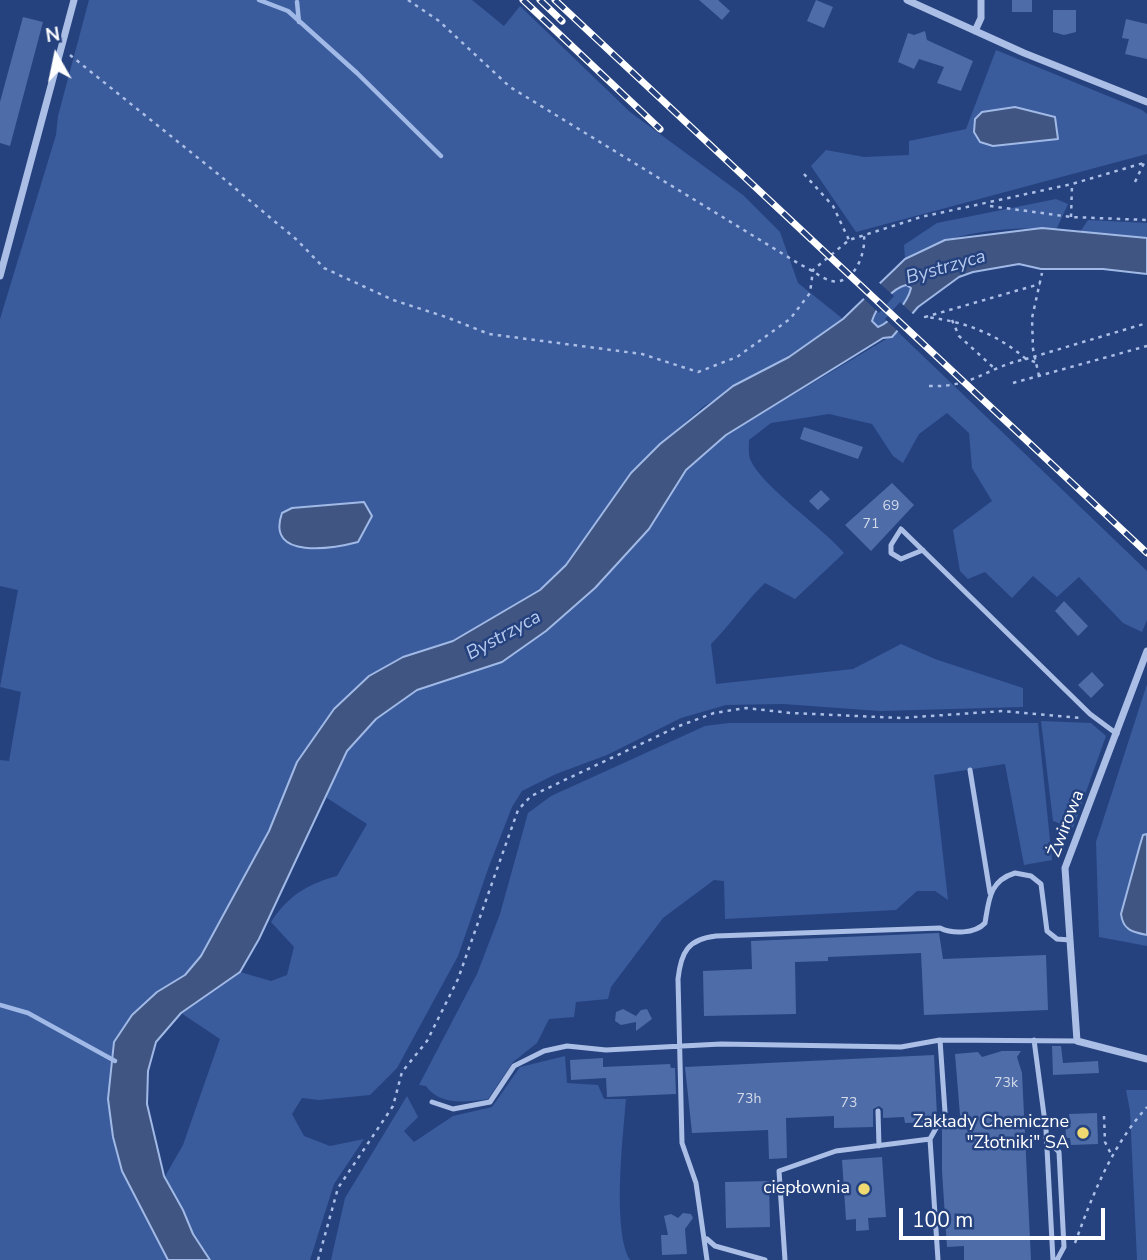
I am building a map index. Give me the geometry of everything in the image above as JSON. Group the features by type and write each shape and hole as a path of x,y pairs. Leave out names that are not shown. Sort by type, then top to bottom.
{"street":[{"path":"0,276 74,0"},
{"path":"907,0 1147,102"},
{"path":"975,31 981,18 981,0"},
{"name":"Żwirowa","path":"1077,1041 1065,868 1147,651"},
{"path":"1077,1041 1147,1059"}],"lane":[{"path":"923,550 901,559 891,554 891,545 901,528 1090,714 1117,734"},
{"path":"708,1260 707,1239 696,1183 682,1143 678,1046 680,964 688,945 696,939 867,929 940,928 950,932 976,929 985,923 990,892 970,770"},
{"path":"990,892 1007,876 1031,876 1041,884 1047,931 1057,939 1070,940"},
{"path":"938,1260 930,1139 945,1112 940,1040"},
{"path":"432,1102 453,1109 490,1102 514,1066 544,1051 567,1046 606,1050 804,1044 901,1047 940,1040 1077,1041"},
{"path":"1034,1040 1046,1138 1055,1260"},
{"path":"878,1111 879,1146"},
{"path":"1046,1138 1059,1152 1064,1247 1055,1260"},
{"path":"785,1260 779,1171 836,1151 930,1139"},
{"path":"707,1239 715,1246 765,1260"}],"path":[{"path":"408,0 439,21 510,87 791,260 832,281 846,276 862,259 864,236"},
{"path":"61,51 72,56 218,174 297,240 324,268 393,300 489,334 523,336 642,354 698,372 737,357 790,319 810,293 813,270 849,240 921,217 987,205 1145,162"},
{"path":"1135,181 1145,162"},
{"path":"804,174 841,218 849,240"},
{"path":"1071,217 1072,184"},
{"path":"987,205 1071,217 1147,219"},
{"path":"1039,376 1034,357 1032,318 1034,299 1042,273"},
{"path":"1035,362 1026,359 1002,338 952,320 925,317 1040,284"},
{"path":"952,320 959,336 994,368"},
{"path":"929,386 953,387 983,377 994,368 1147,323"},
{"path":"1013,383 1147,346"},
{"path":"318,1260 338,1188 393,1106 402,1073 427,1041 458,979 518,810 531,796 679,726 714,713 746,708 901,718 1003,711 1081,719 1090,714"},
{"path":"1061,1253 1071,1253 1086,1207 1112,1156 1131,1125 1147,1107"},
{"path":"1104,1116 1105,1142 1112,1156"}],"shaded area":[{"path":"89,0 472,0 504,26 520,6 630,112 743,195 780,232 798,283 843,319 789,357 704,406 660,444 631,473 566,565 540,590 453,641 403,657 369,676 334,709 297,762 269,831 201,956 185,975 157,992 108,1099 113,1137 122,1171 168,1260 0,1260 0,760 9,761 21,692 0,687 18,590 0,586 0,319 56,135 58,116"},
{"path":"996,50 1142,110 1147,114 1147,154 856,232 811,166 826,150 864,157 909,155 909,141 966,129"},
{"path":"1056,199 1068,204 1056,230 1018,229 978,233 939,243 905,259 904,245 937,223"},
{"path":"1088,220 1147,223 1147,238 1080,232"},
{"path":"906,285 912,289 907,300 893,316 878,327 872,321 877,310 891,294"},
{"path":"898,332 1147,571 1147,620 1142,632 1123,623 1079,577 1057,597 1033,576 1012,598 985,572 968,579 960,571 953,530 992,501 972,468 969,433 947,413 919,434 903,463 893,456 872,424 829,414 771,423 749,440 751,461 779,494 844,553 795,599 765,583 758,590 711,644 716,684 853,669 901,644 935,659 1023,688 1023,707 880,711 783,704 726,705 681,718 607,755 556,774 522,791 512,807 458,956 397,1068 370,1095 319,1100 302,1098 292,1114 304,1136 330,1146 364,1139 334,1184 310,1260 210,1260 192,1234 183,1210 164,1178 183,1145 220,1039 181,1013 240,972 271,981 287,975 294,947 271,922 299,892 337,876 367,824 324,796 346,751 376,719 417,690 502,662 546,630 595,588 649,529 686,470 726,435"},
{"path":"1147,684 1147,946 1099,937 1096,842"},
{"path":"1041,721 1091,723 1106,736 1073,828 1053,821"},
{"path":"729,723 1038,723 1052,860 1024,865 1005,764 934,775 948,900 935,891 917,891 896,910 725,919 724,881 714,880 663,918 611,987 608,999 576,1002 574,1017 549,1019 537,1043 513,1062 488,1099 446,1100 438,1097 426,1086 419,1085 477,974 500,914 528,813 551,796 705,726"},
{"path":"565,1056 567,1083 598,1085 604,1099 626,1099 620,1206 621,1228 630,1260 331,1260 345,1198 407,1096 418,1117 404,1131 414,1142 453,1116 492,1107 520,1067"},
{"path":"1126,1090 1147,1090 1147,1260 1137,1260 1130,1111"}],"water":[{"path":"1015,107 1055,117 1058,139 993,146 980,142 974,132 975,119 982,112"},
{"name":"Bystrzyca","path":"1042,228 1147,238 1147,274 1103,269 1041,269 1019,264 959,277 918,307 892,337 883,338 726,435 686,470 649,529 595,588 546,631 502,662 417,690 376,719 347,751 259,939 240,972 181,1013 156,1042 148,1071 147,1104 164,1176 193,1234 210,1260 168,1260 122,1171 113,1137 108,1099 114,1042 132,1015 157,992 185,975 201,956 269,831 297,762 334,709 369,676 403,657 453,641 540,590 566,565 631,473 660,444 733,386 789,357 843,319 905,259 945,240","holes":["906,285 911,288 898,311 878,327 872,321 886,299 901,287"]},
{"path":"364,502 372,516 358,542 334,547 305,548 283,539 279,528 282,513 292,508"},
{"path":"1147,834 1147,935 1129,929 1121,914 1143,835"}],"pier":[{"path":"876,280 894,296 879,313 861,296"},
{"path":"900,302 914,315 900,333 885,319"}],"building":[{"path":"699,0 718,0 730,11 722,20"},
{"path":"816,0 833,7 824,28 807,21"},
{"path":"1012,0 1032,0 1032,12 1012,12"},
{"path":"1053,10 1076,10 1076,32 1064,35 1053,32"},
{"path":"23,17 43,22 10,146 0,143 0,102"},
{"path":"1126,19 1147,24 1147,59 1125,54 1129,39 1122,38"},
{"path":"925,31 927,40 973,61 961,91 937,83 944,67 919,59 914,69 898,62 908,33 914,35"},
{"path":"804,427 863,447 858,459 800,439"},
{"path":"892,483 914,505 871,551 845,525"},
{"path":"821,490 830,499 818,510 809,501"},
{"path":"1064,601 1088,626 1078,636 1055,611"},
{"path":"1092,672 1104,685 1091,698 1078,685"},
{"path":"939,933 943,959 1046,955 1048,1010 924,1015 921,953 828,957 828,961 795,962 796,1014 704,1016 703,971 752,969 751,941"},
{"path":"623,1009 636,1016 641,1010 647,1009 652,1019 636,1031 636,1022 621,1025 615,1021 616,1012"},
{"path":"1052,1046 1061,1046 1063,1063 1098,1061 1099,1073 1053,1075"},
{"path":"1002,1051 1021,1051 1017,1057 1022,1073 1031,1260 964,1260 964,1246 947,1247 942,1171 942,1129 961,1127 955,1054 978,1052 982,1057"},
{"path":"934,1055 937,1116 933,1122 905,1123 904,1117 883,1118 883,1109 879,1106 873,1109 873,1127 834,1128 834,1116 786,1118 787,1158 769,1159 768,1130 692,1133 685,1067"},
{"path":"603,1058 603,1067 670,1064 671,1068 675,1068 676,1094 607,1097 606,1078 571,1080 570,1060"},
{"path":"1097,1113 1098,1144 1071,1145 1070,1138 1066,1138 1065,1121 1070,1121 1069,1114"},
{"name":"ciepłownia","path":"882,1157 886,1217 868,1218 869,1230 856,1231 856,1219 846,1220 842,1160"},
{"path":"769,1181 770,1227 726,1228 725,1182"},
{"path":"683,1213 691,1214 693,1218 685,1229 687,1254 662,1255 661,1235 668,1235 664,1216 671,1214 678,1218"}],"waterway":[{"path":"259,0 288,11 357,73 441,156"},
{"path":"297,2 299,22"},
{"path":"0,1005 28,1013 115,1061"}],"railway":[{"path":"523,0 660,129"},
{"path":"540,0 562,21"},
{"path":"555,0 1147,553"}],"place":[{"name":"Zakłady Chemiczne \"Złotniki\" SA","path":"1083,1133"},
{"name":"ciepłownia","path":"864,1189"}]}
